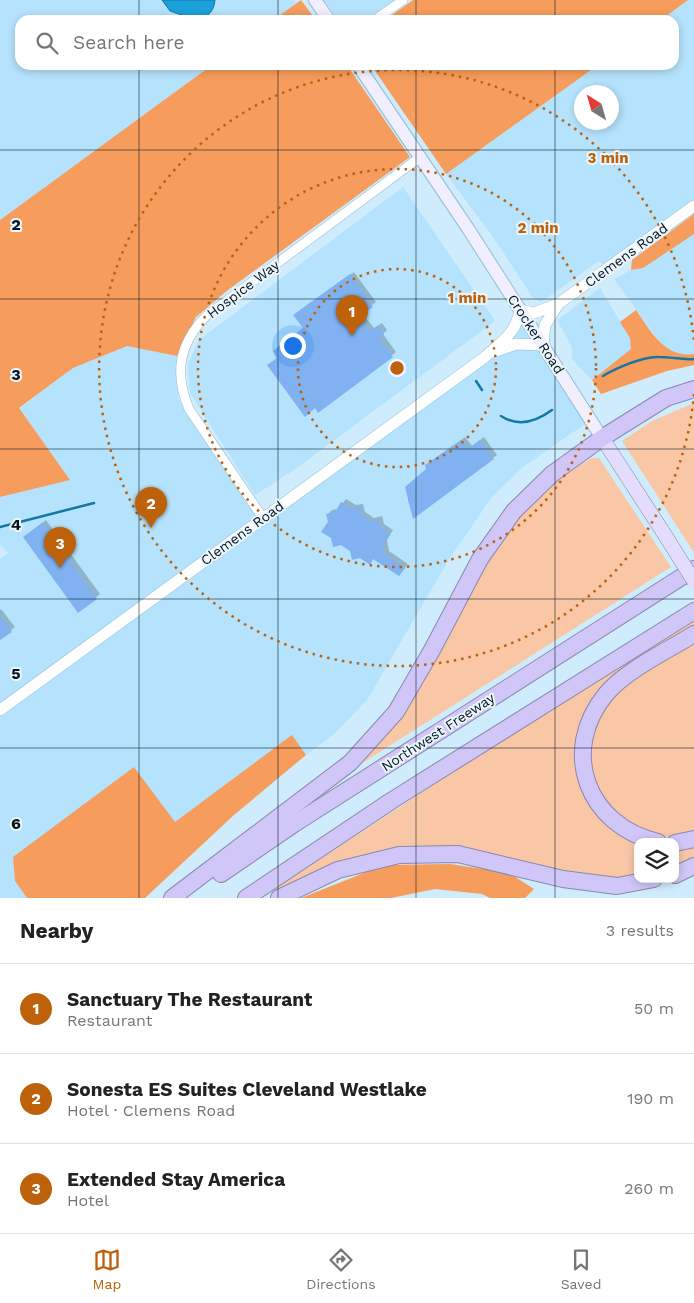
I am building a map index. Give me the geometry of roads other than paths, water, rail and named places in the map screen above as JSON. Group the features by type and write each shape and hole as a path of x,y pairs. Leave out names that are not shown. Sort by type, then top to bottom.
{"highway":[{"path":"172,898 350,763 396,712 432,650 480,559 514,511 552,474 602,438 666,398 694,389"},
{"name":"Northwest Freeway","path":"185,898 294,824 694,569"},
{"path":"246,898 391,801 694,611"},
{"path":"648,838 624,829 604,811 587,782 581,755 586,730 595,708 607,692 624,678 694,634"},
{"path":"679,842 694,840"},
{"path":"279,898 338,870 399,855 458,854 562,879 617,886 634,883"},
{"path":"679,873 694,866"}],"main road":[{"path":"315,0 326,15"},
{"name":"Crocker Road","path":"361,70 520,310 694,581"}],"street":[{"path":"382,15 403,0"},
{"name":"Hospice Way","path":"264,518 189,409 182,392 180,372 188,339 206,316 419,158"},
{"name":"Clemens Road","path":"0,710 485,357 514,332 518,324 520,310 534,313 558,304 694,206"},
{"name":"Clemens Road","path":"485,357 516,344 543,346 546,325 558,304"}],"water":[{"path":"162,0 215,0 213,8 208,15 182,15 170,11"}],"waterway":[{"path":"603,376 622,366 646,358 694,359"},
{"path":"476,381 482,390"},
{"path":"501,416 514,422 528,422 552,410"},
{"path":"0,527 94,503"}],"place":[{"name":"Sanctuary The Restaurant","path":"352,336"},
{"name":"Sonesta ES Suites Cleveland Westlake","path":"151,528"},
{"name":"Extended Stay America","path":"60,568"}]}
